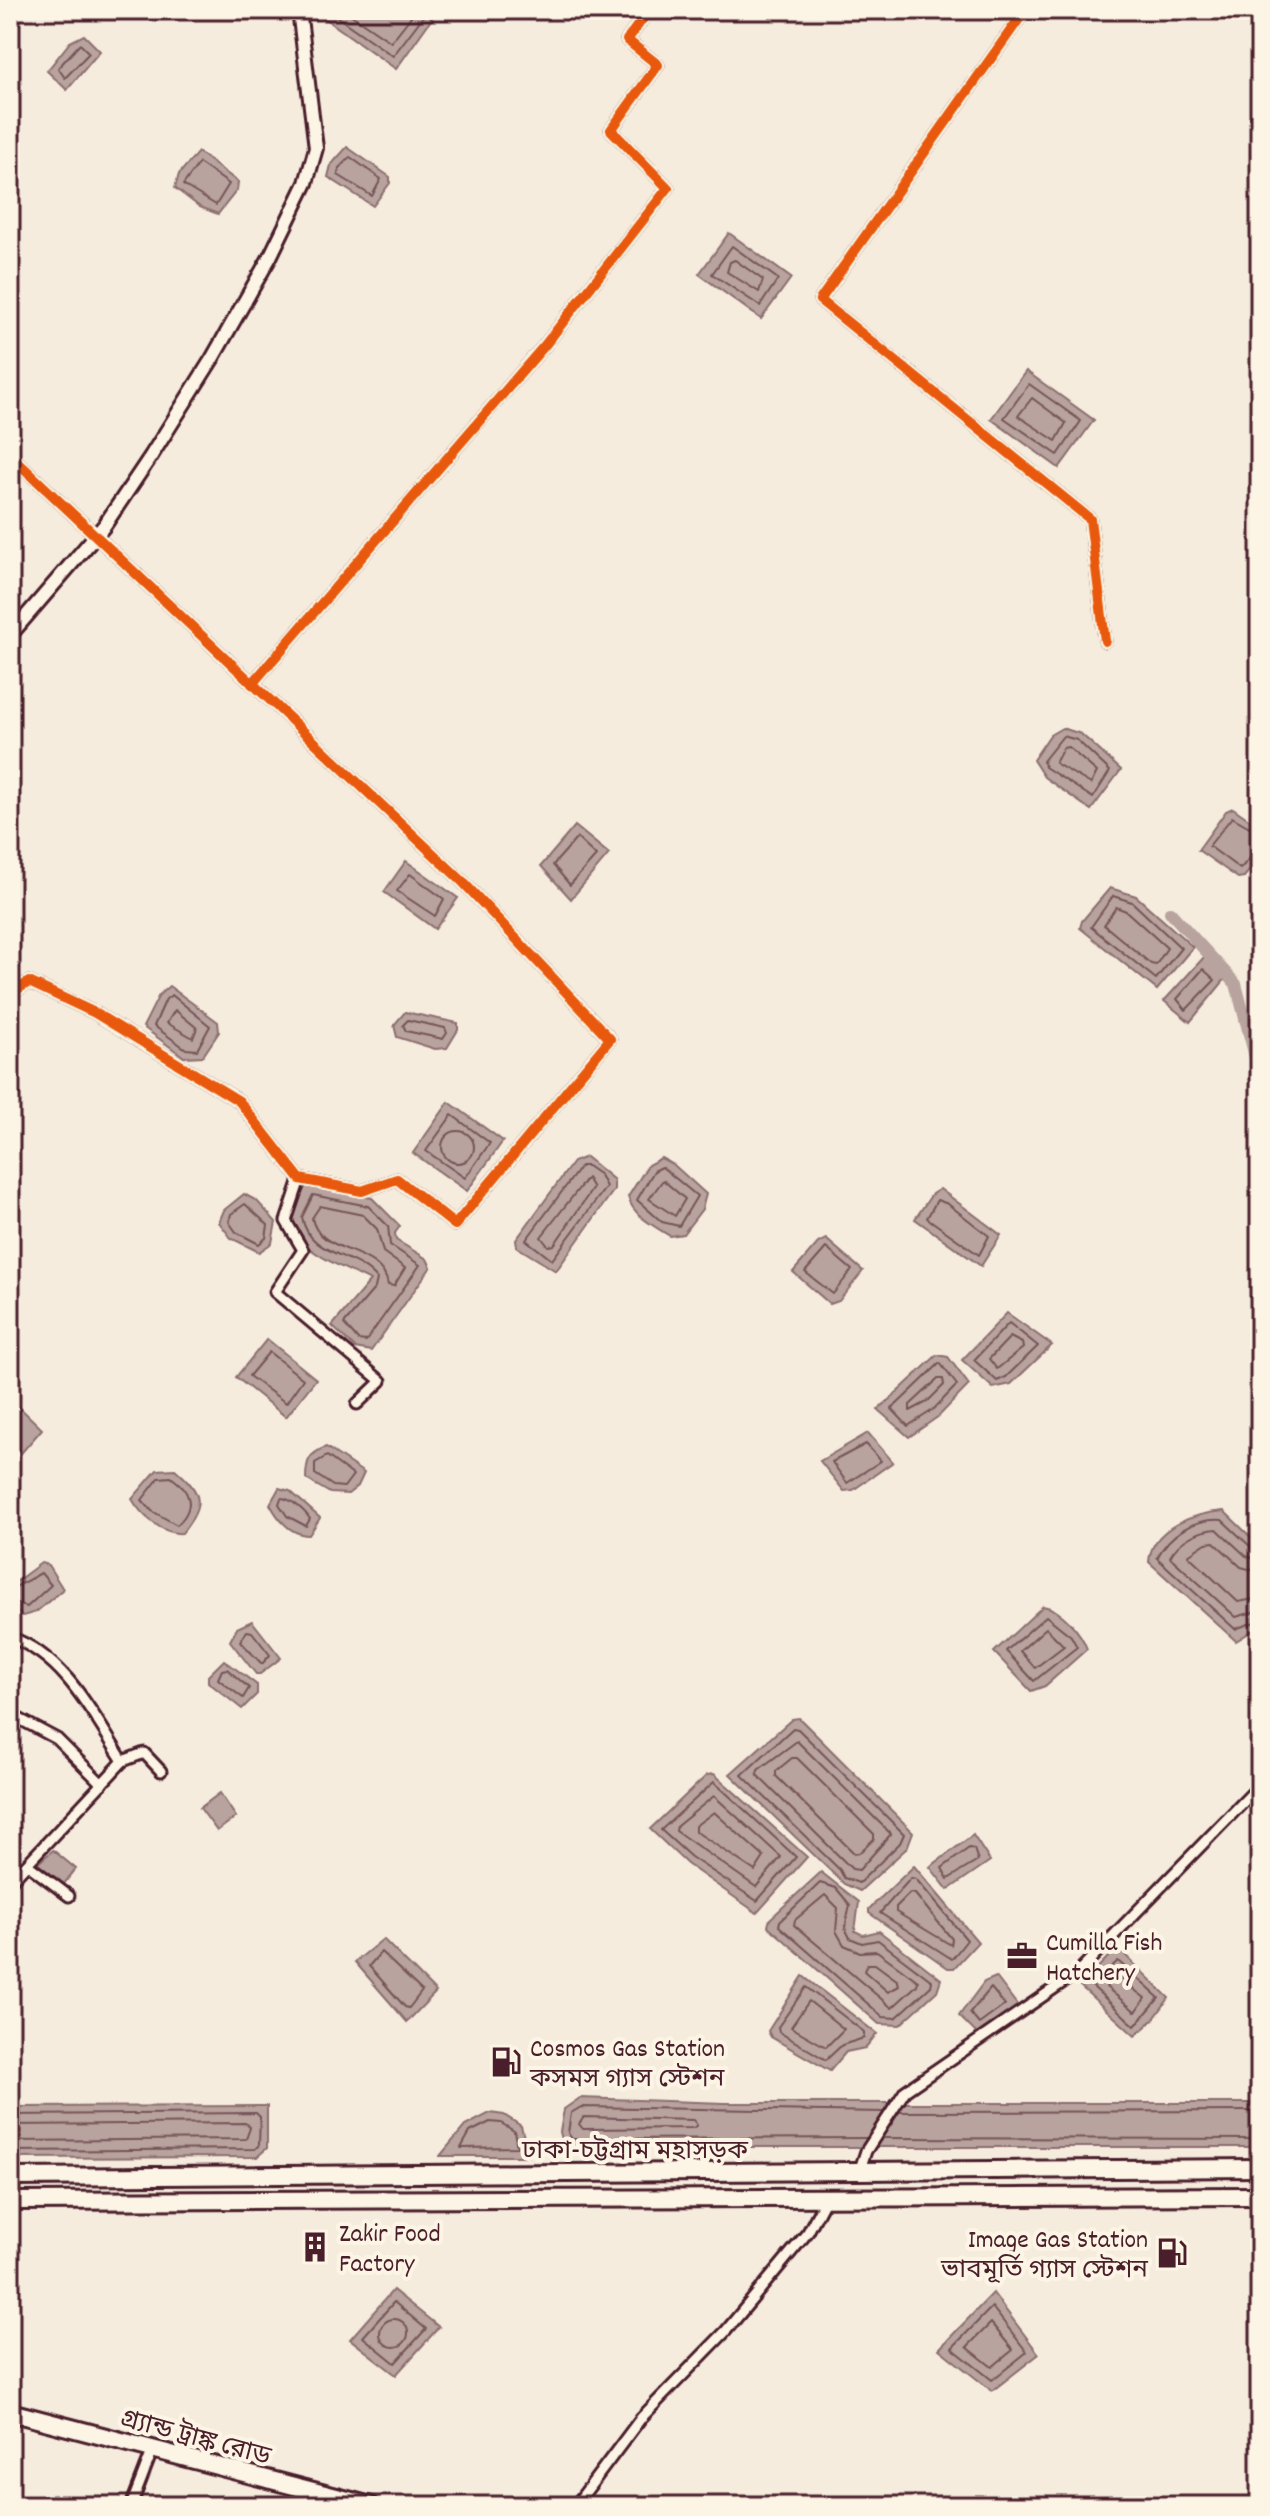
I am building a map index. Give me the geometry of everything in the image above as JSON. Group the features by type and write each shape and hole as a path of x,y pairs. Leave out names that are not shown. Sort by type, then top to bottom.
{"highway":[{"name":"ঢাকা-চট্টগ্রাম মহাসড়ক","path":"10,2177 1260,2168"},
{"name":"ঢাকা-চট্টগ্রাম মহাসড়ক","path":"10,2201 1260,2196"},
{"name":"গ্র্যান্ড ট্রাঙ্ক রোড","path":"10,2412 371,2506"}],"main road":[{"path":"10,635 95,536 212,359 270,257 306,183 316,148 299,10"}],"street":[{"path":"252,684 545,345 668,188 611,130 658,65 627,40 649,10"},
{"path":"1015,10 1021,16 820,300 1090,519 1105,641"},
{"path":"10,455 462,881 610,1039 455,1225 397,1179 362,1191 300,1179 239,1101 187,1067 95,1013 29,982 10,994"},
{"path":"300,1179 286,1221 303,1250 275,1292 381,1381 357,1404"},
{"path":"10,1637 34,1648 61,1671 94,1712 123,1761"},
{"path":"10,1714 57,1739 102,1784"},
{"path":"10,1882 123,1761 144,1753 161,1771"},
{"path":"859,2172 866,2151 905,2091 1078,1972 1260,1785"},
{"path":"27,1864 69,1896"},
{"path":"575,2506 641,2418 725,2332 808,2232 826,2198"},
{"path":"131,2506 153,2449"}],"water":[{"path":"313,10 438,10 396,69"},
{"path":"84,35 100,51 67,90 47,71 70,42"},
{"path":"347,147 390,177 390,183 373,206 328,177 331,165"},
{"path":"198,152 238,182 237,190 218,214 200,207 175,188 179,174"},
{"path":"729,233 791,278 761,319 699,274"},
{"path":"1026,371 1094,420 1059,468 991,419"},
{"path":"1062,728 1081,734 1121,770 1091,810 1044,777 1033,760 1050,735"},
{"path":"1233,808 1260,827 1260,858 1244,877 1238,878 1198,850 1226,811"},
{"path":"575,826 609,854 571,899 541,866"},
{"path":"406,861 458,898 435,929 384,892"},
{"path":"1110,888 1136,896 1193,947 1157,990 1080,928 1082,921"},
{"path":"1205,956 1227,977 1190,1022 1164,1001"},
{"path":"169,986 218,1022 219,1032 203,1056 184,1057 143,1027 159,995"},
{"path":"405,1012 458,1023 458,1030 447,1048 435,1049 397,1037 394,1025"},
{"path":"449,1102 503,1141 467,1191 413,1153"},
{"path":"586,1157 614,1180 614,1190 556,1271 517,1247 516,1240 573,1162"},
{"path":"661,1158 674,1165 706,1194 702,1209 683,1234 670,1236 651,1224 634,1210 628,1197 648,1165"},
{"path":"306,1185 372,1198 400,1226 395,1233 396,1240 427,1259 431,1267 371,1351 355,1348 332,1326 370,1281 334,1264 309,1248 300,1238 294,1227 294,1215"},
{"path":"940,1189 1001,1235 981,1266 915,1219 932,1194"},
{"path":"244,1194 257,1201 276,1222 272,1243 259,1252 231,1238 219,1222 224,1210"},
{"path":"826,1239 863,1271 839,1301 830,1304 793,1272 818,1243"},
{"path":"1007,1313 1052,1345 1011,1384 993,1388 962,1360"},
{"path":"267,1339 316,1379 286,1417 236,1377"},
{"path":"937,1355 948,1357 969,1385 939,1416 909,1437 878,1410"},
{"path":"10,1398 42,1429 10,1466"},
{"path":"868,1433 893,1462 853,1490 844,1491 820,1461"},
{"path":"326,1447 364,1473 358,1486 348,1494 330,1493 306,1479 310,1458"},
{"path":"175,1469 191,1485 198,1499 195,1514 182,1533 167,1531 153,1523 132,1499 157,1470"},
{"path":"279,1488 290,1491 320,1518 309,1535 291,1529 273,1510 270,1504"},
{"path":"1224,1511 1260,1546 1260,1626 1236,1641 1149,1562 1152,1550 1166,1531 1188,1519"},
{"path":"41,1563 48,1565 63,1589 36,1612 23,1616 10,1608 10,1586"},
{"path":"1043,1606 1070,1622 1087,1649 1045,1686 1031,1691 994,1652"},
{"path":"252,1621 281,1658 260,1674 256,1674 230,1641 237,1628"},
{"path":"224,1660 257,1685 257,1694 242,1709 208,1682 208,1676"},
{"path":"799,1718 913,1832 907,1848 860,1891 844,1884 730,1774 792,1719"},
{"path":"714,1774 807,1857 757,1913 687,1864 650,1829 707,1775"},
{"path":"220,1793 236,1817 217,1831 200,1808"},
{"path":"973,1835 990,1861 948,1890 930,1867"},
{"path":"53,1850 76,1869 63,1885 51,1879 37,1864"},
{"path":"914,1866 978,1942 954,1968 948,1968 869,1913 869,1909"},
{"path":"821,1872 859,1902 855,1931 863,1935 879,1931 941,1979 937,1991 900,2025 879,2024 768,1926 770,1919"},
{"path":"383,1939 436,1992 407,2022 355,1962"},
{"path":"1122,1952 1169,1998 1153,2020 1135,2036 1080,1986 1110,1955"},
{"path":"803,1976 877,2034 865,2048 846,2052 830,2071 771,2037 768,2031"},
{"path":"996,1977 1018,2006 979,2036 959,2016 984,1982"},
{"path":"580,2098 725,2103 1260,2103 1260,2147 564,2147 560,2132 564,2109"},
{"path":"267,2106 267,2148 257,2157 10,2158 10,2107"},
{"path":"490,2113 504,2115 521,2126 529,2156 440,2156 465,2126"},
{"path":"393,2290 439,2327 396,2375 350,2339"},
{"path":"993,2293 1039,2354 992,2391 939,2349"}],"waterway":[{"path":"1170,912 1236,984 1260,1076"}],"cycle path":[{"path":"252,684 545,345 668,188 611,130 658,65 627,40 649,10"},
{"path":"1015,10 1021,16 820,300 1090,519 1105,641"},
{"path":"10,455 462,881 610,1039 455,1225 397,1179 362,1191 300,1179 239,1101 95,1013 29,982 10,994"}],"place":[{"name":"Cumilla Fish Hatchery","path":"1022,1956"},
{"name":"Cosmos Gas Station কসমস গ্যাস স্টেশন","path":"506,2062"},
{"name":"Zakir Food Factory","path":"315,2247"},
{"name":"Image Gas Station ভাবমূর্তি গ্যাস স্টেশন","path":"1172,2253"}]}
